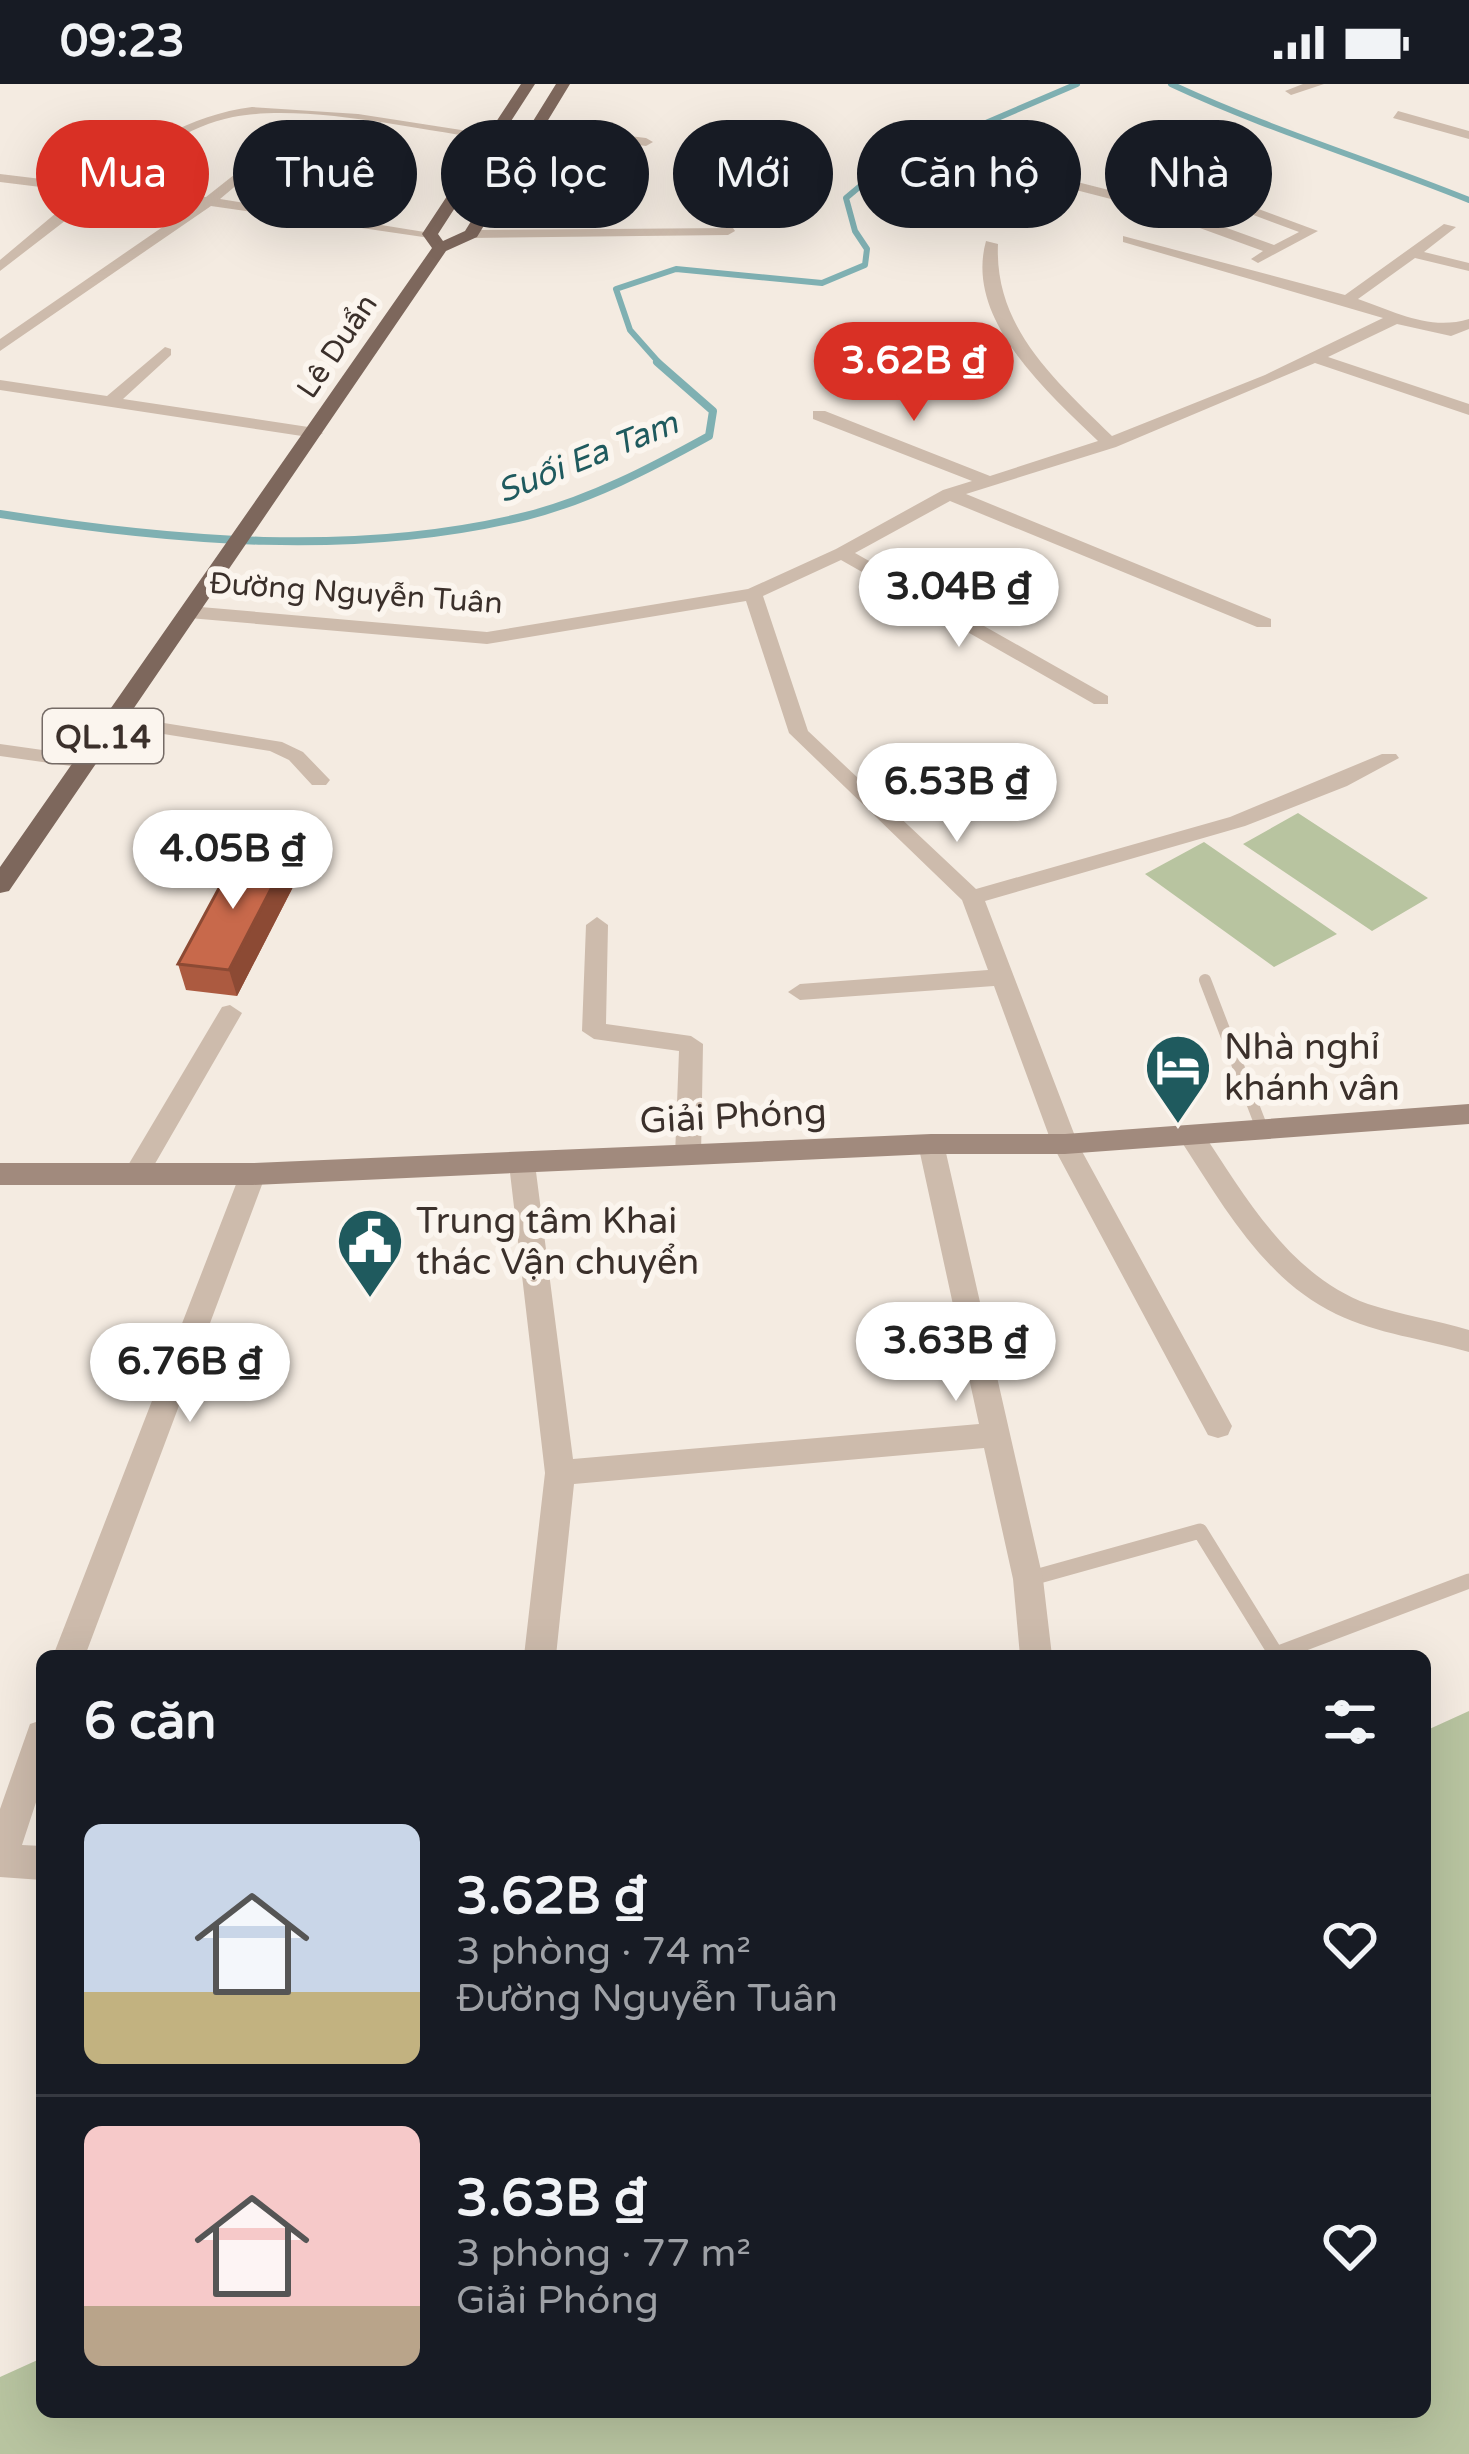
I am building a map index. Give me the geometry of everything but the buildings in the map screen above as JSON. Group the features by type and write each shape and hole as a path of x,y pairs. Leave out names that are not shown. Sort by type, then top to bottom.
{"main road":[{"name":"Lê Duẩn","path":"504,120 528,84"},
{"path":"543,120 563,84"},
{"name":"Lê Duẩn","path":"189,612 315,433 442,228"},
{"path":"435,241 471,234 475,228"},
{"name":"QL.14","path":"0,885 189,612"}],"street":[{"path":"741,84 756,89"},
{"path":"1291,92 1318,84"},
{"path":"209,121 228,114 262,112 441,131"},
{"path":"1399,115 1469,135"},
{"path":"0,178 36,182"},
{"path":"209,201 233,181"},
{"path":"1081,187 1147,204 1275,250"},
{"path":"209,202 435,241"},
{"path":"1239,270 1311,231 1272,217"},
{"path":"1346,300 1449,226"},
{"path":"0,267 49,228"},
{"path":"0,346 170,228"},
{"path":"471,234 728,231"},
{"path":"1128,239 1440,331 1469,324"},
{"path":"991,244 986,270 1003,322 1057,390 1110,443"},
{"path":"1412,253 1469,267"},
{"name":"Đường Nguyễn Tuân","path":"189,612 488,638 753,594 842,554 949,494 1110,443 1394,319"},
{"path":"110,402 165,352"},
{"path":"1314,357 1469,410"},
{"path":"0,385 315,433"},
{"path":"819,416 988,481"},
{"path":"949,494 1264,623"},
{"path":"842,554 1101,700"},
{"path":"753,594 799,733 972,898 1065,1144 1218,1426"},
{"path":"114,721 275,746 296,755 319,780"},
{"path":"0,750 85,762"},
{"path":"972,898 1149,850 1350,778 1389,758"},
{"path":"597,925 594,1031 600,1036 691,1044 688,1156"},
{"path":"800,992 1002,977"},
{"path":"136,1174 230,1013"},
{"name":"Giải Phóng","path":"0,1174 253,1174 931,1144 1065,1144 1469,1114"},
{"path":"1192,1137 1260,1240 1303,1280 1347,1307 1469,1341"},
{"path":"931,1144 1028,1579 1035,1650"},
{"path":"522,1164 560,1473 541,1650"},
{"path":"71,1650 253,1174"},
{"path":"560,1473 996,1435"},
{"path":"36,1754 0,1859 36,1862"}],"lane":[{"path":"1205,980 1263,1131"},
{"path":"1028,1579 1200,1532 1274,1650"},
{"path":"1287,1650 1469,1581"}],"green space":[{"path":"1298,813 1428,898 1372,931 1243,844"},
{"path":"1204,842 1337,934 1274,967 1145,874"},
{"path":"1469,1711 1469,2454 0,2454 0,2377 36,2361 36,2418 1431,2418 1431,1728"}],"waterway":[{"name":"Suối Ea Tam","path":"661,365 630,330 616,289 676,269 822,283 865,265 867,249 855,231 846,198 883,167 1077,84"},
{"name":"Suối Ea Tam","path":"1171,84 1469,200"},
{"name":"Suối Ea Tam","path":"0,514 130,532 263,541 396,537 526,516 597,492 709,436 713,411 657,362"}],"place":[{"name":"Nhà nghỉ khánh vân","path":"1178,1126"},
{"name":"Trung tâm Khai thác Vận chuyển","path":"370,1300"}]}
